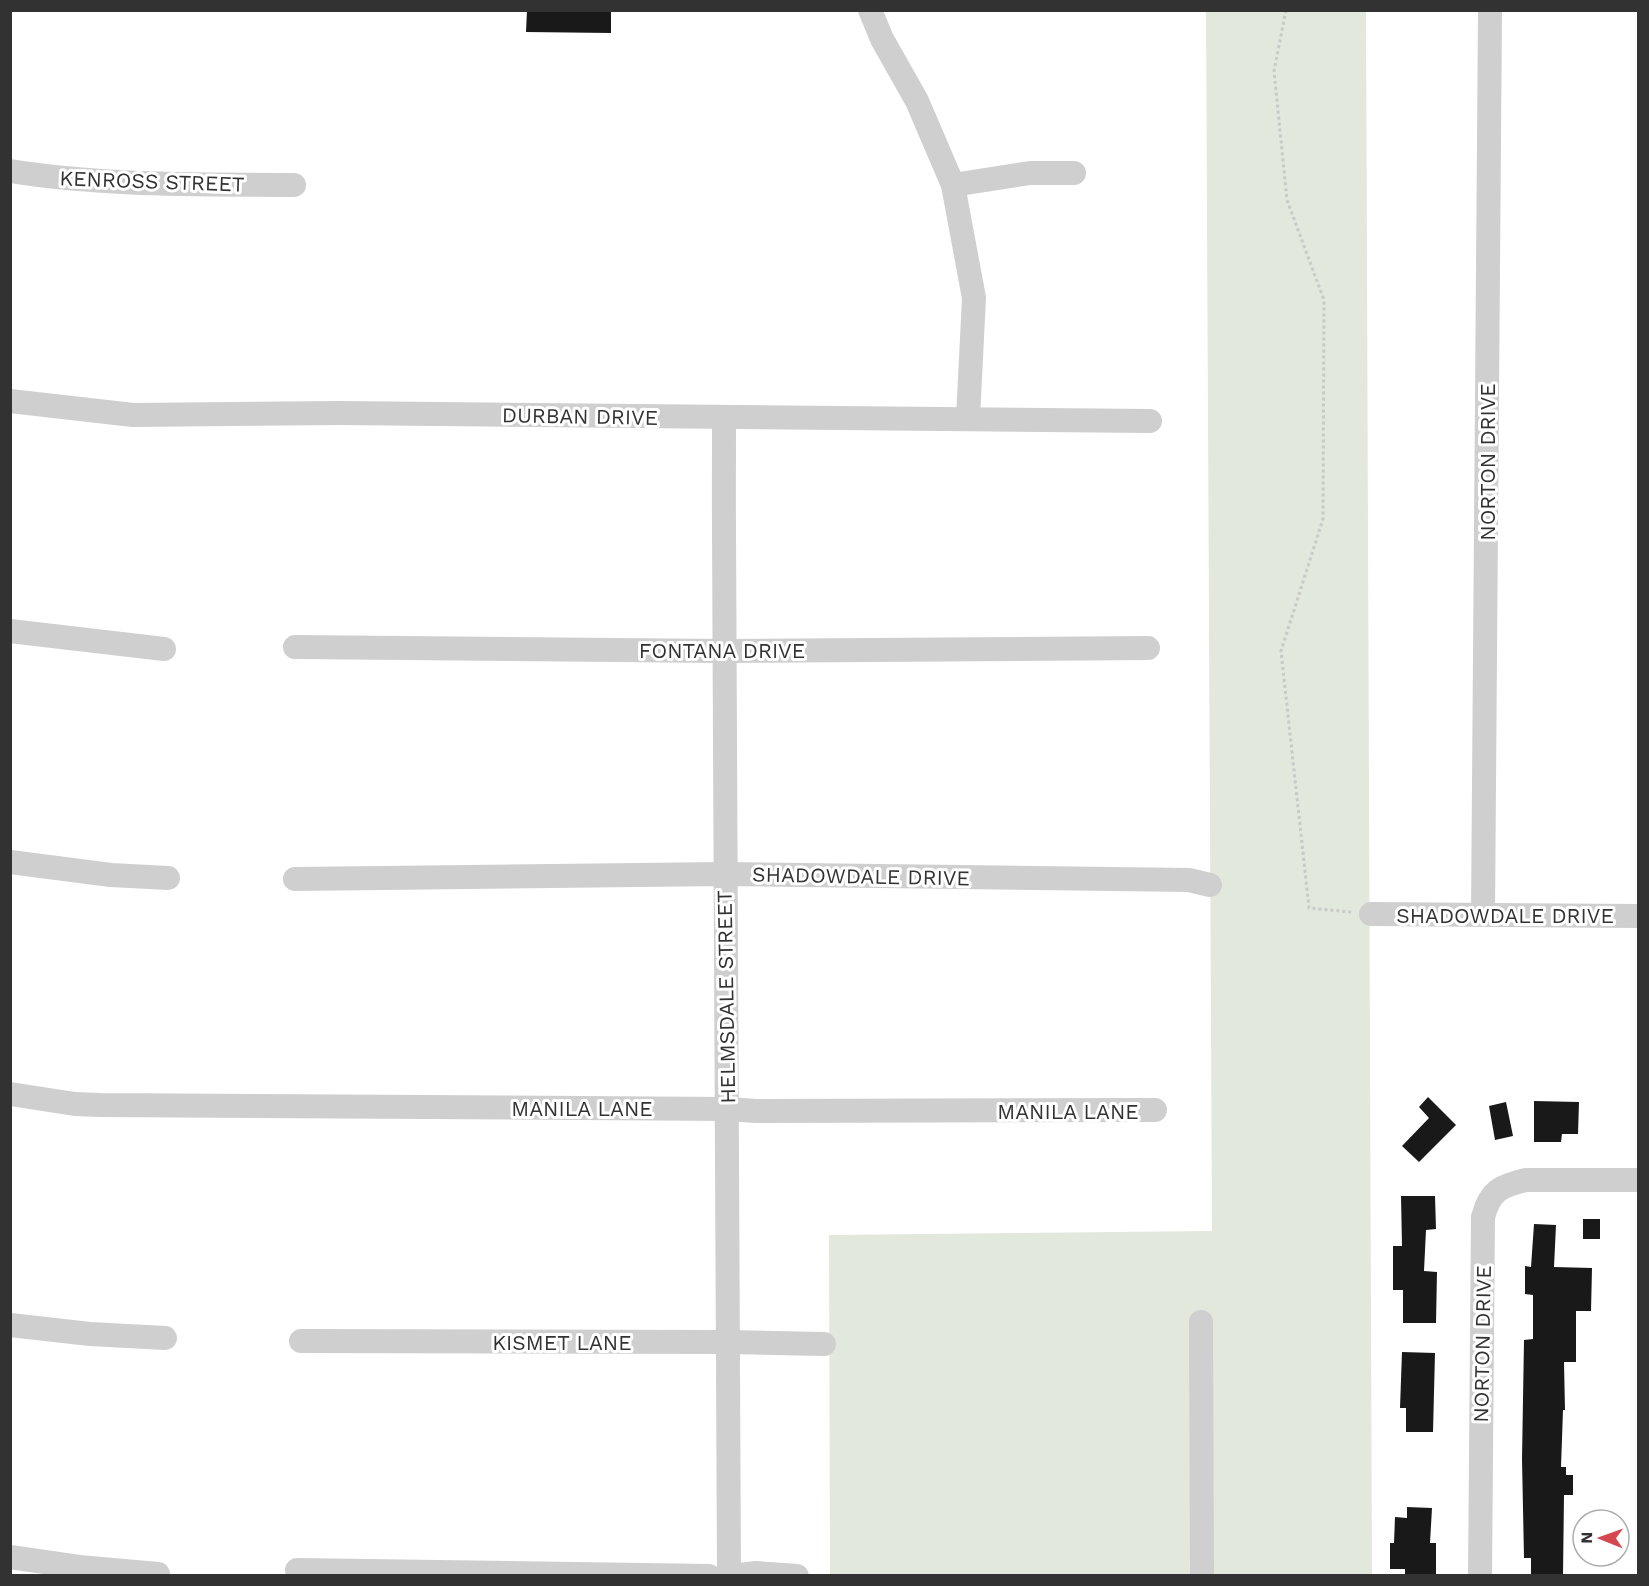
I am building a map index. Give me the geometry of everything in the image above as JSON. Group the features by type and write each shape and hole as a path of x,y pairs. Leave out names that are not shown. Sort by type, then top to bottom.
{"street":[{"path":"870,10 882,39 917,101 953,185 974,298 968,418"},
{"name":"NORTON DRIVE","path":"1483,914 1490,10"},
{"name":"KENROSS STREET","path":"10,171 48,177 143,184 294,185"},
{"path":"953,185 1030,173 1074,173"},
{"name":"DURBAN DRIVE","path":"10,401 133,415 353,414 1150,421"},
{"name":"HELMSDALE STREET","path":"724,418 730,1575"},
{"path":"10,631 164,649"},
{"name":"FONTANA DRIVE","path":"296,647 724,651 1148,648"},
{"path":"10,862 111,875 168,879"},
{"name":"SHADOWDALE DRIVE","path":"295,879 725,874 1189,880 1210,885"},
{"name":"SHADOWDALE DRIVE","path":"1371,914 1638,916"},
{"name":"MANILA LANE","path":"10,1094 75,1104 100,1105 728,1108 756,1111 1155,1110"},
{"name":"NORTON DRIVE","path":"1480,1575 1483,1217 1488,1201 1498,1190 1511,1183 1526,1180 1638,1180"},
{"path":"1201,1322 1202,1575"},
{"path":"10,1325 90,1334 165,1338"},
{"name":"KISMET LANE","path":"301,1341 824,1344"},
{"path":"10,1557 79,1567 158,1574"},
{"path":"297,1570 709,1575"},
{"path":"730,1575 756,1573 797,1575"}],"path":[{"path":"1286,10 1274,71 1287,200 1324,300 1323,519 1281,651 1309,908 1371,914"}],"shaded area":[{"path":"1206,11 1366,11 1372,1575 830,1575 829,1235 1212,1231"}],"building":[{"path":"527,10 611,10 611,33 526,32"},
{"path":"1428,1097 1456,1125 1419,1162 1402,1146 1429,1118 1419,1107"},
{"path":"1534,1101 1579,1102 1578,1134 1562,1134 1561,1142 1534,1142"},
{"path":"1506,1102 1513,1136 1495,1140 1489,1106"},
{"path":"1401,1196 1435,1196 1436,1229 1426,1230 1424,1271 1437,1272 1436,1323 1403,1323 1403,1290 1393,1290 1393,1246 1402,1246"},
{"path":"1583,1219 1600,1219 1600,1239 1583,1239"},
{"path":"1534,1224 1556,1225 1554,1267 1592,1268 1591,1311 1576,1311 1576,1362 1564,1362 1565,1410 1563,1410 1561,1467 1566,1467 1566,1475 1573,1475 1573,1495 1564,1495 1563,1575 1531,1575 1531,1558 1524,1558 1522,1459 1524,1340 1533,1339 1533,1295 1525,1294 1525,1266 1531,1267"},
{"path":"1402,1352 1435,1353 1433,1432 1406,1432 1406,1408 1400,1408"},
{"path":"1407,1507 1432,1508 1430,1543 1436,1543 1436,1575 1405,1575 1405,1569 1390,1569 1390,1543 1394,1543 1395,1517 1407,1518"}]}
